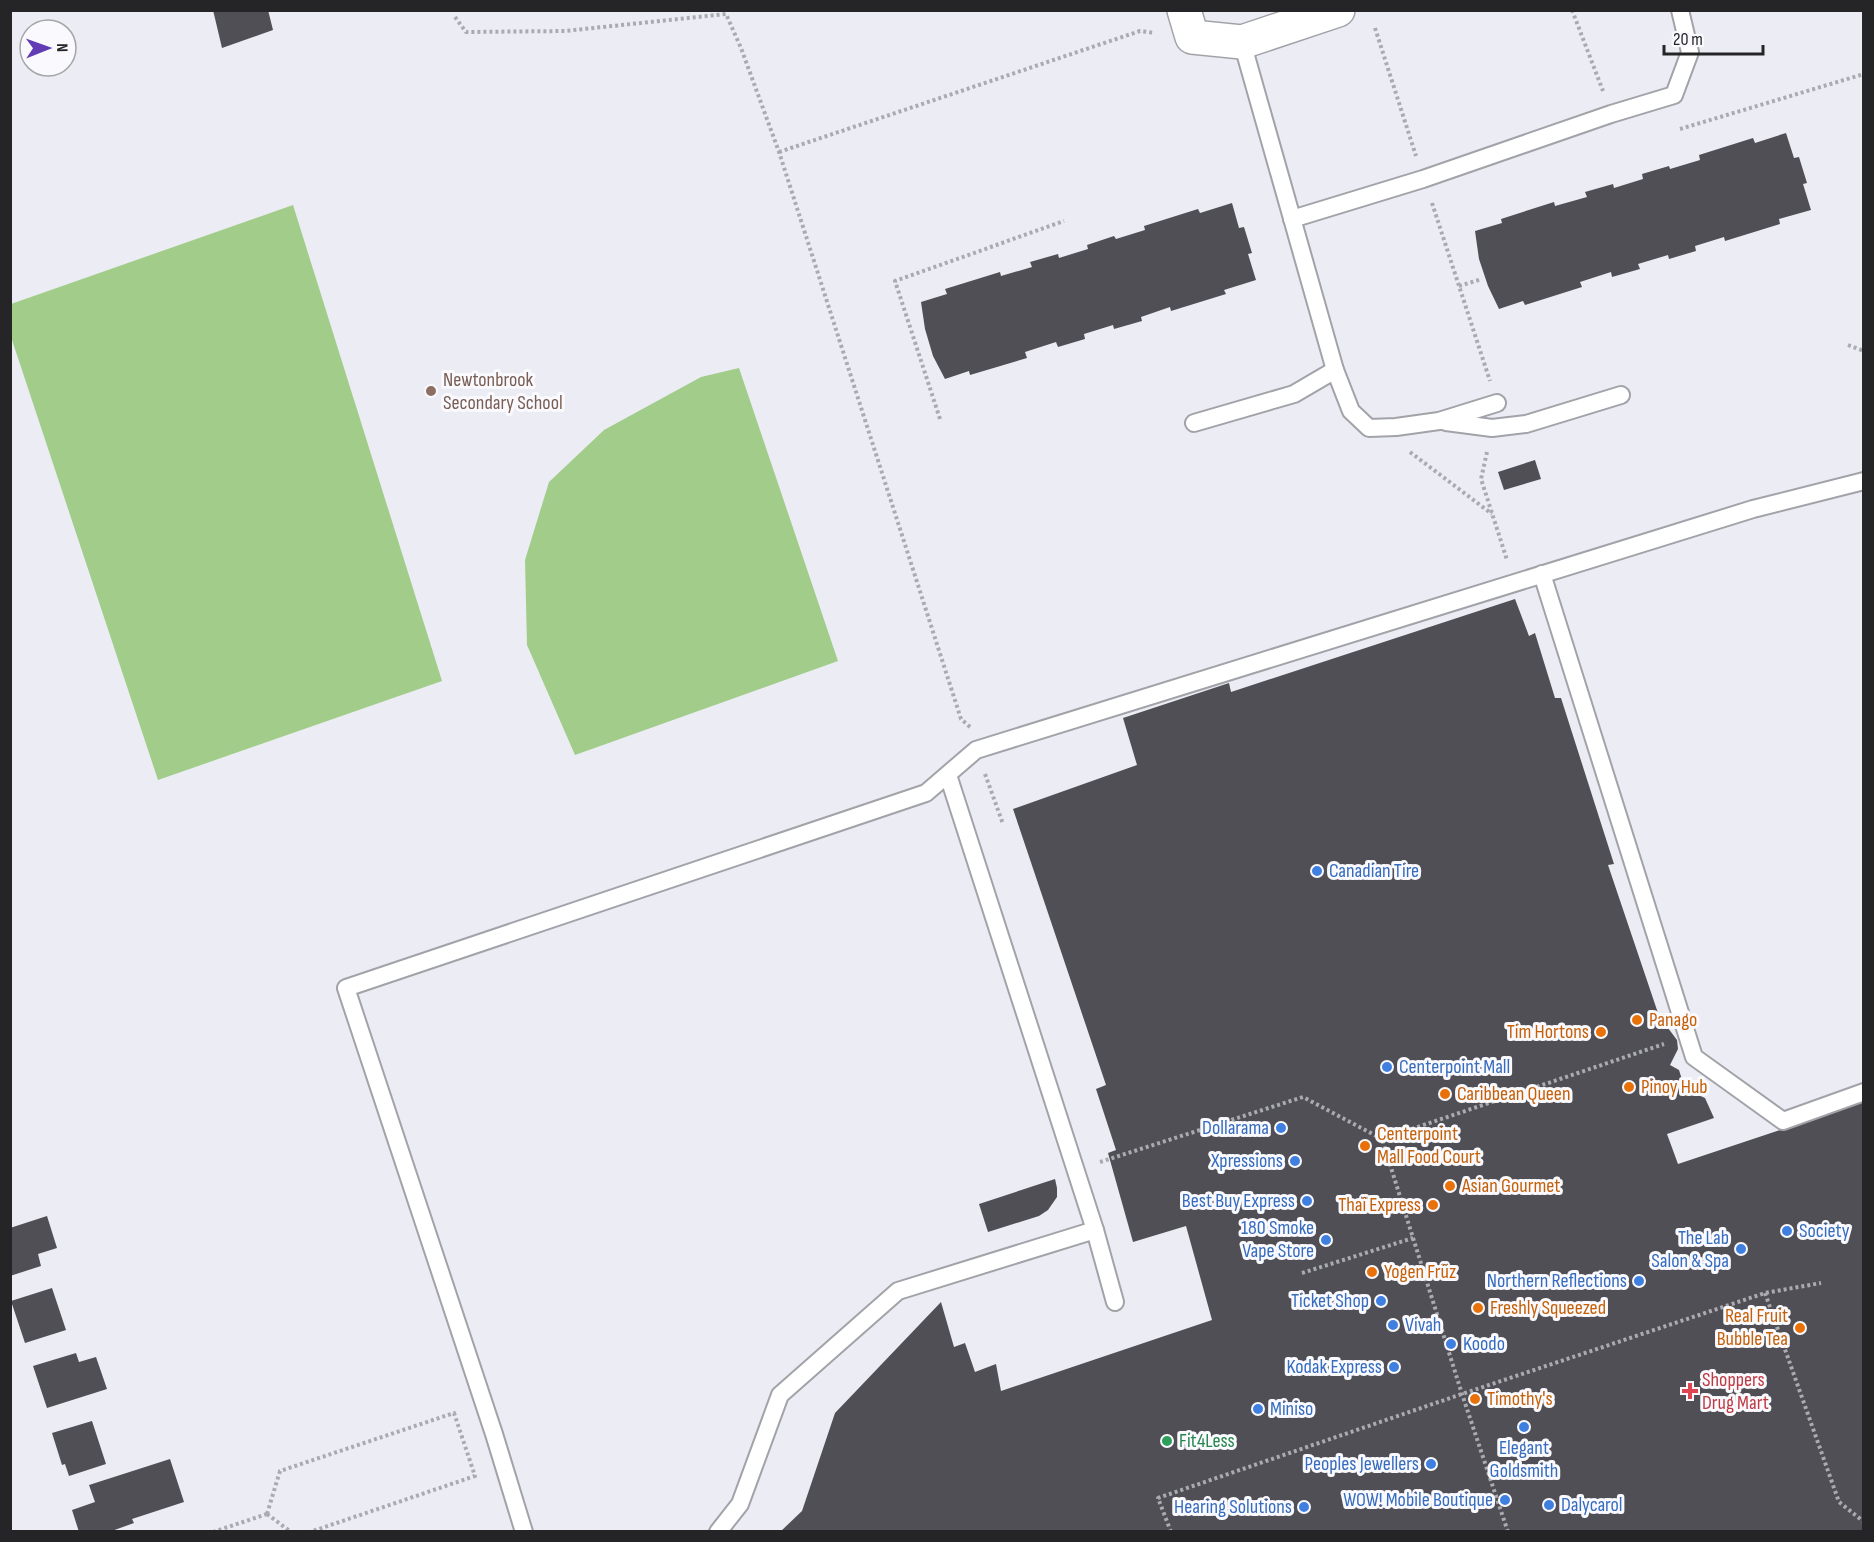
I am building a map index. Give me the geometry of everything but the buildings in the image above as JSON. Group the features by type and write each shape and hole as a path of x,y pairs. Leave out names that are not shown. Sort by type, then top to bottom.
{"street":[{"path":"1188,24 1242,42 1284,19 1338,10"}],"lane":[{"path":"1292,219 1423,179 1611,114 1674,95 1690,52 1680,10"},
{"path":"1242,42 1335,370 1352,411 1369,428 1396,427 1439,421 1497,403"},
{"path":"1194,423 1294,394 1335,370"},
{"path":"1439,421 1492,428 1526,424 1621,395"},
{"path":"524,1532 494,1434 346,988 926,793 976,750 1753,509 1863,481"},
{"path":"1542,574 1694,1057 1783,1121 1863,1092"},
{"path":"948,775 1076,1170 1116,1302"},
{"path":"718,1532 740,1504 780,1395 898,1291 1095,1230"}],"path":[{"path":"1572,10 1611,114"},
{"path":"455,17 466,32 554,31 726,14 741,48 779,152 961,719 969,727"},
{"path":"779,152 1140,31 1188,24"},
{"path":"1375,28 1497,403"},
{"path":"1680,129 1863,74"},
{"path":"940,419 895,281 1064,221"},
{"path":"1459,286 1482,279"},
{"path":"1848,345 1863,351"},
{"path":"1396,427 1402,446 1492,515"},
{"path":"1492,428 1481,479 1514,583"},
{"path":"1382,1139 1687,1035"},
{"path":"1076,1170 1304,1098 1382,1139 1508,1532"},
{"path":"1302,1273 1413,1238"},
{"path":"1171,1532 1158,1497 1765,1293 1821,1283"},
{"path":"1765,1293 1839,1502 1863,1522"},
{"path":"267,1514 280,1471 454,1413 475,1476 310,1532"},
{"path":"213,1532 267,1514"},
{"path":"267,1514 291,1532"}],"green space":[{"path":"293,205 442,681 158,780 11,337 11,304"},
{"path":"739,368 838,661 575,755 527,645 525,560 549,482 604,430 701,377"}],"place":[{"name":"Newtonbrook Secondary School","path":"431,391"},
{"name":"Canadian Tire","path":"1317,871"},
{"name":"Panago","path":"1637,1020"},
{"name":"Tim Hortons","path":"1601,1032"},
{"name":"Centerpoint Mall","path":"1387,1067"},
{"name":"Pinoy Hub","path":"1629,1087"},
{"name":"Caribbean Queen","path":"1445,1094"},
{"name":"Dollarama","path":"1281,1128"},
{"name":"Centerpoint Mall Food Court","path":"1365,1146"},
{"name":"Xpressions","path":"1295,1161"},
{"name":"Asian Gourmet","path":"1450,1186"},
{"name":"Best Buy Express","path":"1307,1201"},
{"name":"Thaï Express","path":"1433,1205"},
{"name":"Society","path":"1787,1231"},
{"name":"180 Smoke Vape Store","path":"1326,1240"},
{"name":"The Lab Salon & Spa","path":"1741,1249"},
{"name":"Yogen Früz","path":"1372,1272"},
{"name":"Northern Reflections","path":"1639,1281"},
{"name":"Ticket Shop","path":"1381,1301"},
{"name":"Freshly Squeezed","path":"1478,1308"},
{"name":"Vivah","path":"1393,1325"},
{"name":"Real Fruit Bubble Tea","path":"1800,1328"},
{"name":"Koodo","path":"1451,1344"},
{"name":"Kodak Express","path":"1394,1367"},
{"name":"Shoppers Drug Mart","path":"1690,1391"},
{"name":"Timothy's","path":"1475,1399"},
{"name":"Miniso","path":"1258,1409"},
{"name":"Elegant Goldsmith","path":"1524,1427"},
{"name":"Fit4Less","path":"1167,1441"},
{"name":"Peoples Jewellers","path":"1431,1464"},
{"name":"WOW! Mobile Boutique","path":"1505,1500"},
{"name":"Dalycarol","path":"1549,1505"},
{"name":"Hearing Solutions","path":"1304,1507"}]}
